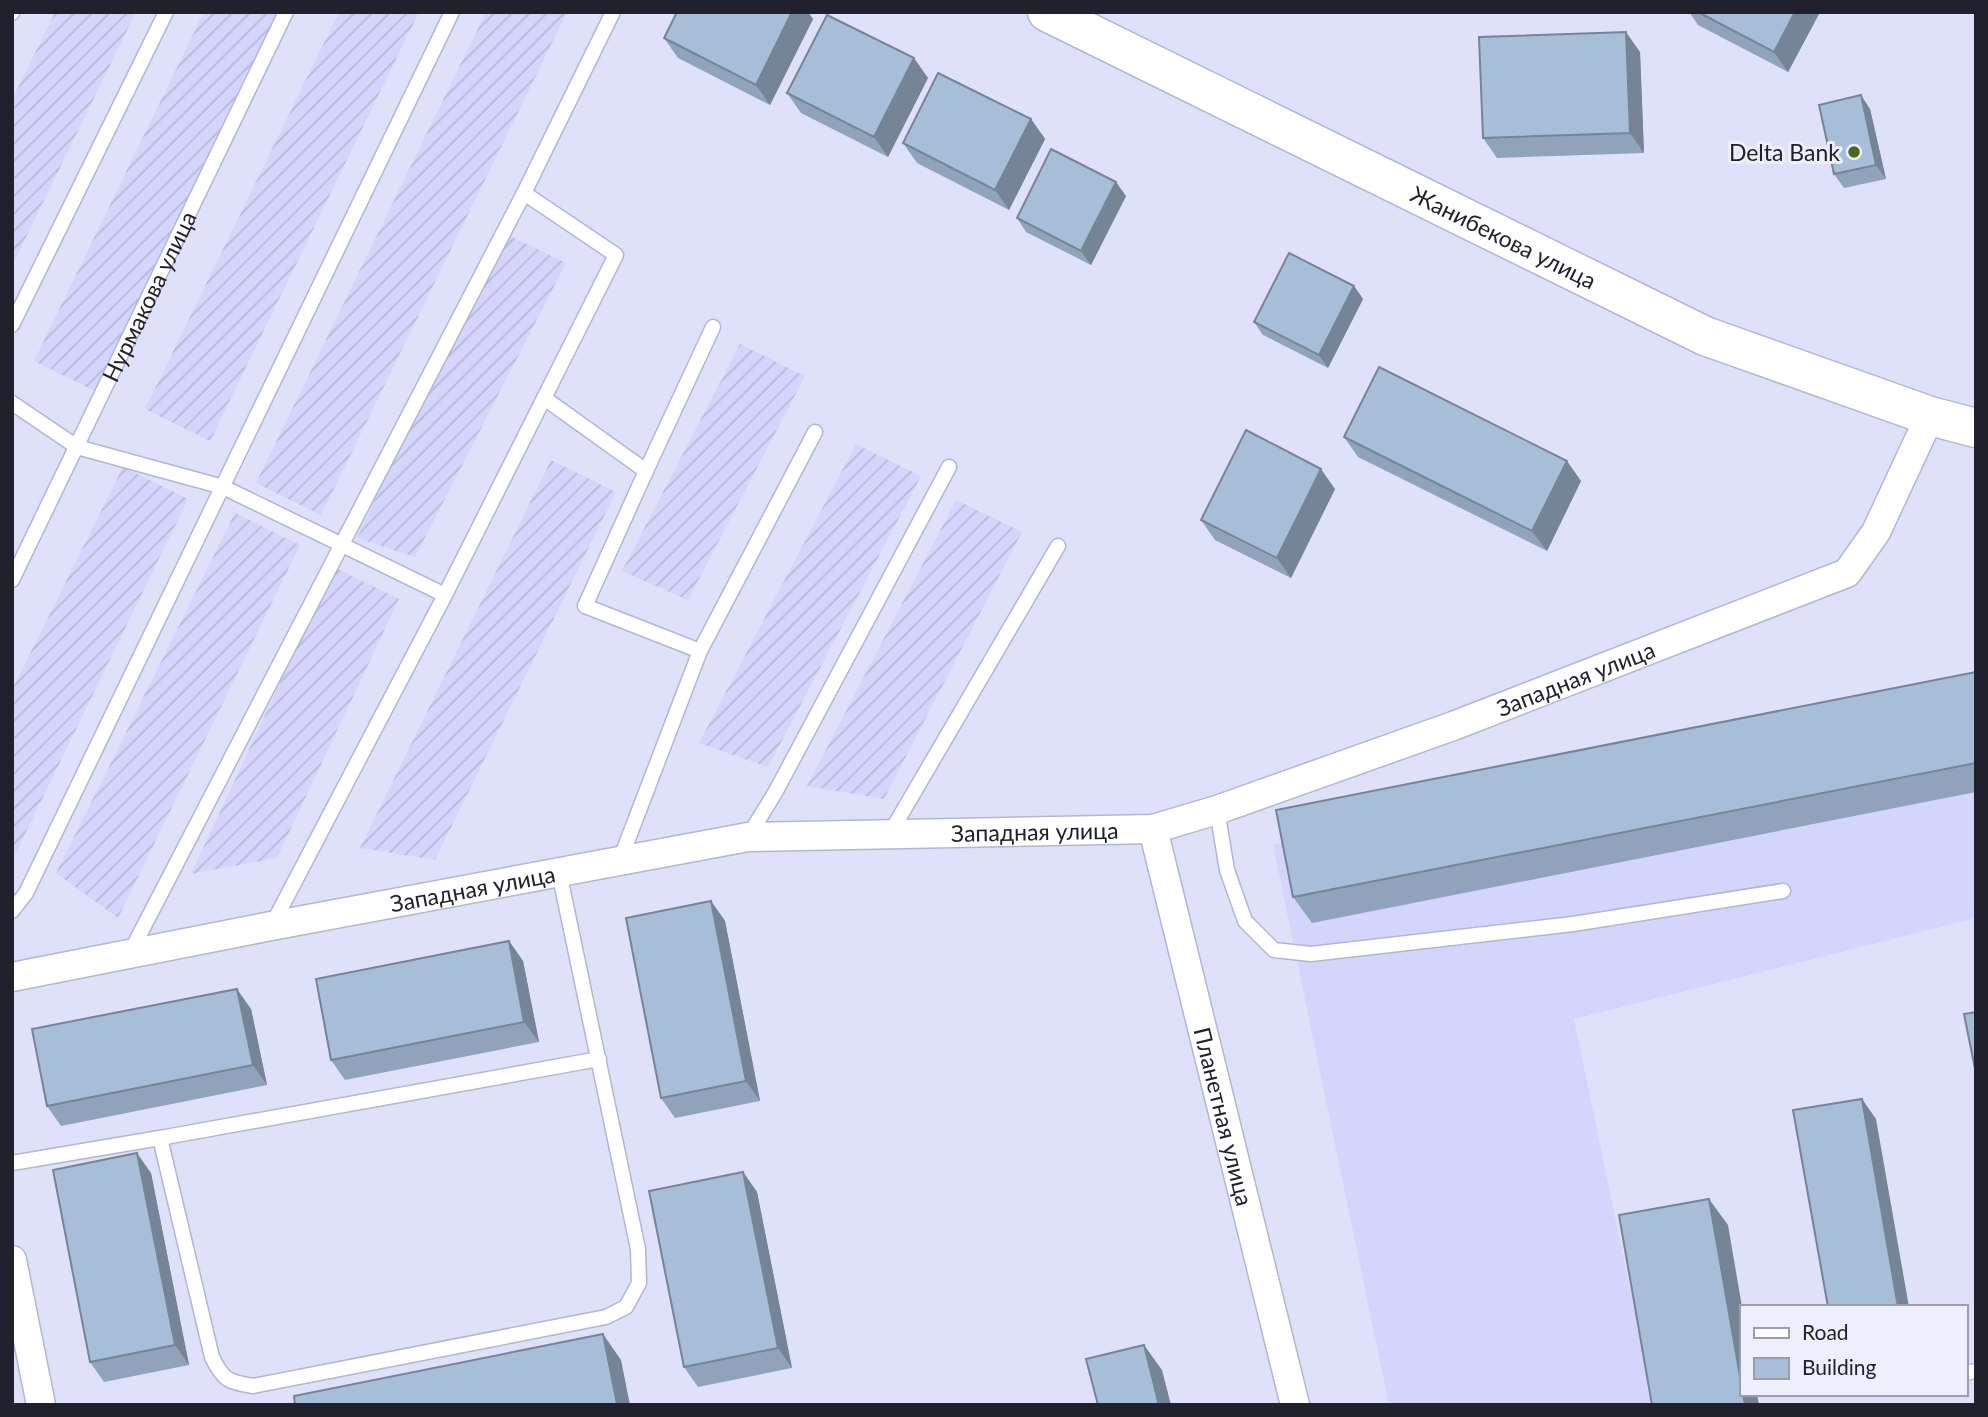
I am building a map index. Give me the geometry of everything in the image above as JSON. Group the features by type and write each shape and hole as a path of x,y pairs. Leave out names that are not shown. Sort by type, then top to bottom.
{"street":[{"name":"Жанибекова улица","path":"1047,12 1704,336 1930,416 1976,428"},
{"name":"Западная улица","path":"12,977 748,836 1153,829 1217,810 1465,721 1847,573 1876,532 1930,416"},
{"name":"Планетная улица","path":"1153,829 1295,1405"},
{"path":"12,1260 41,1405"}],"lane":[{"path":"12,325 166,12"},
{"name":"Нурмакова улица","path":"12,580 286,12"},
{"path":"12,911 26,893 452,12"},
{"path":"130,953 523,193 613,12"},
{"path":"271,926 445,595 616,255 523,193"},
{"path":"700,651 585,607 713,327"},
{"path":"544,398 646,471"},
{"path":"12,402 77,447 223,487 445,595"},
{"path":"620,860 700,651 815,432"},
{"path":"748,836 783,779 949,467"},
{"path":"889,835 1058,546"},
{"path":"1217,810 1227,870 1245,921 1274,950 1311,954 1573,925 1783,891"},
{"path":"160,1138 212,1357 220,1373 235,1383 253,1386 606,1317 626,1307 639,1283 638,1249 559,872"},
{"path":"12,1163 599,1059"}],"shaded area":[{"path":"55,12 136,12 12,266 12,100"},
{"path":"204,12 285,12 99,393 34,361"},
{"path":"339,12 419,12 210,441 145,409"},
{"path":"486,12 567,12 321,515 256,483"},
{"path":"500,231 566,263 415,557 357,538"},
{"path":"740,344 805,376 688,600 622,571"},
{"path":"856,444 921,476 768,767 699,743"},
{"path":"551,460 616,492 435,860 360,848"},
{"path":"123,467 188,499 12,861 12,690"},
{"path":"956,500 1022,532 884,799 807,786"},
{"path":"235,513 300,545 118,918 56,873"},
{"path":"334,567 399,599 277,858 191,874"},
{"path":"1976,690 1976,918 1574,1019 1654,1405 1389,1405 1273,845"}],"building":[{"path":"677,12 792,12 756,85 664,38"},
{"path":"1698,12 1795,12 1774,52"},
{"path":"827,15 914,58 874,137 787,93"},
{"path":"1626,32 1630,133 1483,138 1479,37"},
{"path":"938,73 1031,119 995,190 903,143"},
{"path":"1861,95 1876,165 1834,174 1819,105"},
{"path":"1051,149 1116,182 1081,251 1017,218"},
{"path":"1289,253 1354,286 1319,355 1254,322"},
{"path":"1379,367 1567,461 1532,531 1344,437"},
{"path":"1246,430 1321,469 1277,558 1201,520"},
{"path":"1976,672 1976,763 1293,897 1276,810"},
{"path":"711,901 746,1081 661,1098 626,918"},
{"path":"509,941 524,1022 331,1060 316,979"},
{"path":"237,989 253,1065 47,1106 32,1029"},
{"path":"1976,1012 1976,1074 1964,1014"},
{"path":"1862,1099 1898,1305 1828,1305 1793,1110"},
{"path":"137,1153 175,1345 90,1362 53,1170"},
{"path":"743,1172 778,1348 684,1367 649,1191"},
{"path":"1709,1199 1740,1376 1740,1396 1743,1396 1745,1405 1652,1405 1619,1215"},
{"path":"603,1334 617,1404 295,1405 294,1396"},
{"path":"1144,1345 1159,1405 1098,1405 1086,1359"}],"place":[{"name":"Delta Bank","path":"1854,152"}]}
